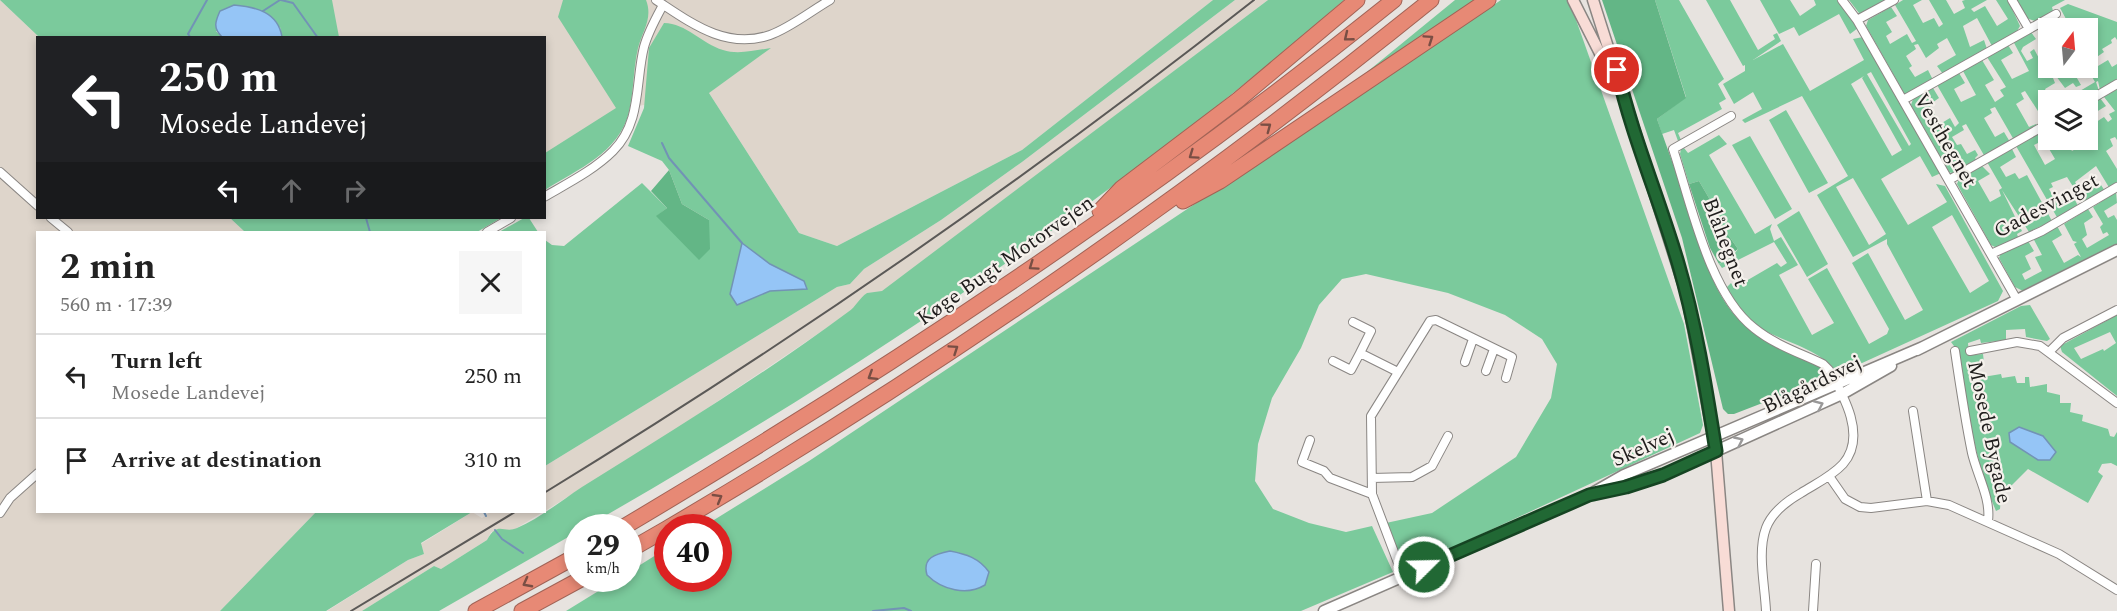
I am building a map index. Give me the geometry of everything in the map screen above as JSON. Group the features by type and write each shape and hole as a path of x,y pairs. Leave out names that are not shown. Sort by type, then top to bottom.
{"highway":[{"path":"1077,235 1122,188 1238,100 1357,0"},
{"name":"Køge Bugt Motorvejen","path":"642,516 896,361 1215,139 1394,0"},
{"name":"Køge Bugt Motorvejen","path":"691,514 915,376 1115,239 1200,178 1431,0"},
{"path":"1115,239 1220,181 1488,0"},
{"path":"476,611 564,563"},
{"path":"522,611 564,588"}],"main road":[{"path":"1574,0 1624,101"},
{"path":"1593,0 1678,261 1716,451 1729,611"}],"street":[{"path":"546,196 600,162 615,149 626,134 637,104 644,44 659,2 706,32 739,39 772,34 830,0"},
{"name":"Vesthegnet","path":"1842,0 1857,20 2017,300"},
{"path":"1857,20 1894,0"},
{"path":"2012,0 2029,29"},
{"path":"1903,100 2056,14"},
{"path":"2098,95 2117,84"},
{"name":"Blåhegnet","path":"1731,117 1673,149 1719,285 1734,309 1753,328 1774,343 1824,364 1842,394 1854,430 1844,463 1829,476"},
{"path":"1948,180 2038,129"},
{"path":"0,172 36,204"},
{"name":"Gadesvinget","path":"1991,254 2042,231 2117,188"},
{"path":"52,219 67,231"},
{"path":"489,231 509,219"},
{"name":"Blågårdsvej","path":"1716,451 1842,394 1923,347 2117,250"},
{"path":"2050,351 2063,338 2117,310"},
{"path":"1403,576 1372,494 1371,416 1430,321 1436,320 1512,357 1506,378"},
{"path":"1333,361 1351,370 1371,331 1353,322"},
{"path":"1465,362 1473,339"},
{"path":"1970,351 2023,342 2050,351 2117,403"},
{"name":"Blågårdsvej","path":"1714,438 1836,382 1923,347"},
{"path":"1486,371 1494,349"},
{"name":"Mosede Bygade","path":"1955,351 1969,440 1977,473 1989,505 1988,520"},
{"path":"1360,352 1398,372"},
{"path":"1913,411 1927,501"},
{"path":"1372,478 1412,477 1432,466 1448,436"},
{"name":"Skelvej","path":"1324,611 1714,438"},
{"path":"1310,440 1302,462 1324,471 1330,478 1372,494"},
{"name":"Skelvej","path":"1589,495 1626,487 1663,475 1716,451"},
{"path":"0,513 10,498 36,475"},
{"path":"1766,611 1763,550 1766,528 1786,502 1829,476"},
{"name":"Mosede Bygade","path":"1829,476 1845,499 1860,507 1871,508 1927,501 1949,505 1988,520 2059,554 2117,590"},
{"path":"1813,611 1816,564"}],"shaded area":[{"path":"0,0 38,36 36,36 36,219 231,219 244,231 36,231 36,513 315,513 220,611 0,611"},
{"path":"331,0 1213,0 1022,150 837,246 799,233 709,93 622,109 546,156 546,36 338,36"},
{"path":"1235,0 1268,0 882,292 867,293 852,310 822,331 678,428 546,510 546,465 837,287 850,284 864,269 941,220 1022,162"},
{"path":"470,513 482,518 489,513 541,513 515,529 491,532 487,540 441,569 434,566 362,611 327,611 408,560 424,554 421,544"}],"green space":[{"path":"0,0 332,0 339,36 282,36 280,27 216,31 221,36 38,36"},
{"path":"563,0 646,0 648,6 647,24 635,64 631,104 624,126 616,139 596,158 546,189 546,152 616,108 558,17"},
{"path":"1213,0 1235,0 1022,162 941,220 864,269 850,284 837,287 546,465 546,241 552,245 564,246 642,183 667,208 657,216 709,220 682,204 669,170 662,161 628,146 644,108 649,48 664,23 680,26 715,47 729,51 747,52 771,48 709,93 799,233 837,246 1022,150"},
{"path":"1268,0 1344,0 1165,147 1072,216 978,283 783,409 608,514 564,514 564,539 439,611 362,611 434,566 441,569 487,540 494,531 517,528 546,513 582,487 783,358 851,310 867,293 882,291"},
{"path":"1455,0 1480,0 1345,90"},
{"path":"1501,0 1569,0 1684,324 1703,425 1700,433 1406,569 1386,523 1432,513 1516,457 1551,398 1557,364 1542,339 1505,315 1448,293 1366,274 1342,279 1319,305 1301,348 1272,398 1258,444 1255,481 1273,509 1309,523 1346,532 1372,526 1393,572 1301,611 566,611 597,592 642,592 642,564 654,556 654,592 732,592 732,514 724,514 809,461"},
{"path":"1602,0 1655,0 1686,98 1657,119 1712,278 1719,292 1738,319 1751,331 1819,367 1828,373 1827,378 1734,414 1728,414 1723,409 1682,238"},
{"path":"1655,0 1679,0 1724,79 1718,84 1726,99 1719,103 1722,109 1678,133 1681,140 1678,141 1674,130 1662,134 1657,119 1686,97"},
{"path":"1706,0 1730,0 1758,50 1775,39 1773,35 1777,33 1781,41 1753,60 1783,44 1810,91 1864,60 1853,39 1863,37 1941,173 1932,177 1920,156 1881,179 1908,225 1947,202 1936,184 1945,186 2003,291 1998,301 1838,374 1814,353 1763,330 1752,322 1726,288 1731,283 1734,288 1777,263 1781,267 1787,263 1774,242 1722,268 1719,264 1732,257 1738,249 1722,226 1723,222 1699,181 1689,184 1680,154 1681,149 1684,148 1688,153 1719,135 1727,144 1709,155 1755,234 1772,224 1770,229 1774,241 1781,237 1798,265 1779,275 1812,335 1834,323 1808,279 1827,268 1869,344 1887,334 1889,329 1852,263 1868,253 1905,320 1923,310 1887,244 1887,239 1853,257 1817,195 1848,176 1802,96 1745,123 1742,120 1762,109 1753,92 1734,104 1723,84 1745,71 1745,65 1743,66","holes":["1871,72 1911,144 1909,146 1867,74","1864,76 1862,78 1902,150 1892,156 1851,84","1853,178 1886,234 1869,245 1836,187","1952,215 1989,281 1970,293 1932,227"]},
{"path":"1760,0 1790,0 1800,16 1816,5 1814,0 1837,0 1858,28 1850,34 1839,14 1799,36 1794,27 1779,34"},
{"path":"1849,0 1888,0 1864,14 1859,13"},
{"path":"1903,0 1922,0 1913,5 1923,23 1934,18 1939,27 1943,24 1929,0 1946,0 1954,14 1965,8 1962,1 1987,0 1971,9 1974,12 1985,6 1997,26 2008,19 1996,0 2008,0 2020,26 2016,33 1992,46 1977,18 1963,26 1970,47 1984,40 1987,49 1943,74 1937,66 1956,55 1947,38 1937,44 1939,48 1926,58 1918,44 1914,45 1916,49 1906,56 1912,66 1909,68 1915,77 1928,70 1933,80 1910,94 1904,93 1866,26 1868,20 1891,7 1897,16 1886,22 1892,32 1886,36 1890,44 1907,34 1912,43 1916,41 1895,5"},
{"path":"2016,0 2065,0 2052,7 2053,11 2035,21 2026,18"},
{"path":"2068,4 2117,22 2117,40 2115,37 2111,40 2112,43 2102,49 2104,52 2098,56 2098,18 2066,18 2060,8"},
{"path":"2031,32 2036,39 2023,47 2021,51 2027,61 2033,58 2030,52 2034,49 2038,56 2038,78 2053,78 2055,83 2046,90 2038,90 2038,111 2025,91 2021,93 2024,99 2016,104 2029,127 2036,124 2037,126 2014,140 1995,107 1990,109 1992,113 1984,118 1995,137 2004,132 2010,142 1985,157 1966,124 1962,126 1964,130 1952,137 1957,145 1961,144 1967,154 1975,150 1978,155 1975,158 1977,161 1954,174 1949,172 1911,105 1913,99 1933,88 1939,98 1929,105 1940,124 1950,118 1955,127 1959,123 1937,85 1959,73 1965,83 1954,89 1961,102 1976,95 1963,71 1982,60 1994,80 1985,85 1995,102 2004,96 2000,90 2006,87 1987,57 2008,45 2013,53 2001,60 2012,79 2029,71 2013,41"},
{"path":"2108,60 2112,67 2117,64 2117,81 2100,90 2098,81 2096,82 2098,92 2082,90 2095,82 2093,78 2098,78 2098,66"},
{"path":"2058,78 2077,78 2081,85 2076,87 2073,83 2065,88"},
{"path":"2117,89 2117,140 2115,137 2110,139 2113,146 2106,151 2117,169 2117,184 2110,189 2096,166 2075,182 2081,192 2099,182 2105,191 2084,204 2067,177 2051,183 2053,187 2049,189 2054,198 2059,195 2064,204 2074,198 2079,208 2058,219 2016,146 2038,134 2038,143 2034,145 2045,165 2055,159 2050,150 2098,150 2098,121 2104,117 2108,122 2112,119 2109,114 2115,111 2104,97"},
{"path":"2100,98 2106,106 2098,111 2098,99"},
{"path":"1786,110 1828,183 1809,193 1769,120"},
{"path":"1750,136 1792,209 1775,219 1732,145"},
{"path":"2012,149 2016,157 2000,167 2006,177 2015,173 2019,179 2027,175 2052,221 2029,232 2002,190 2022,231 2017,234 2018,237 1997,248 1991,245 1957,184 1959,179 1982,166 1990,174 1978,181 1990,202 2001,196 1999,190 2002,188 1987,162"},
{"path":"669,170 682,204 709,220 710,249 699,260 656,216 667,208 651,191"},
{"path":"1699,181 1723,222 1722,226 1738,249 1719,264 1710,248 1689,184"},
{"path":"2116,192 2117,203 2104,211 2108,218 2114,215 2117,220 2117,244 2023,291 2015,287 1999,258 2001,253 2028,241 2034,251 2025,256 2031,269 2022,274 2025,280 2042,271 2035,257 2042,255 2033,238 2057,226 2062,235 2052,241 2064,263 2078,255 2081,257 2074,244 2077,242 2073,241 2064,224 2088,209 2093,217 2084,223 2087,235 2082,239 2087,248 2109,235 2107,232 2103,234 2100,227 2103,224 2093,207"},
{"path":"1799,211 1828,264 1807,277 1777,225"},
{"path":"231,219 499,219 479,231 244,231"},
{"path":"522,219 530,219 537,231 501,231"},
{"path":"2030,305 2050,339 2047,341 2026,337 2025,329 2006,330 2006,340 1981,343 1980,339 1968,343 1969,355 1983,354 1984,363 1970,367 1971,373 1975,370 1977,378 2001,374 2002,378 2015,376 2017,383 2025,383 2025,377 2029,377 2030,387 2047,384 2047,392 2060,395 2060,403 2071,403 2070,412 2083,415 2082,421 2108,429 2110,436 2114,437 2117,432 2117,466 2111,463 2102,464 2098,472 2103,476 2088,503 2028,469 2001,496 2000,509 1996,511 1977,452 1957,350 1951,342 2021,306"},
{"path":"2117,315 2117,396 2062,352 2060,346","holes":["2110,332 2116,343 2104,351 2103,349 2081,359 2074,348"]},
{"path":"315,513 470,513 421,543 424,554 408,560 326,611 220,611"}],"water":[{"path":"234,5 258,9 271,16 282,36 221,36 216,28 220,11"},
{"path":"742,243 770,264 804,281 807,289 770,291 737,305 730,294"},
{"path":"2019,427 2043,436 2056,452 2050,460 2038,460 2010,442 2009,433"},
{"path":"950,551 972,557 981,563 989,572 985,585 970,590 955,590 947,588 927,575 928,561 935,555"}],"waterway":[{"path":"190,36 188,34 207,0"},
{"path":"263,11 280,0"},
{"path":"281,0 293,3 317,36"},
{"path":"662,143 669,158 742,243"},
{"path":"366,219 370,231"},
{"path":"495,530 502,539 523,553"},
{"path":"873,611 904,608 911,611"}],"railway":[{"path":"546,492 727,377 906,257 1082,131 1254,0"},
{"path":"351,611 513,513"}],"route":[{"path":"1424,567 1589,495 1626,487 1663,475 1716,451 1695,336 1678,261 1624,101 1617,70"}]}
